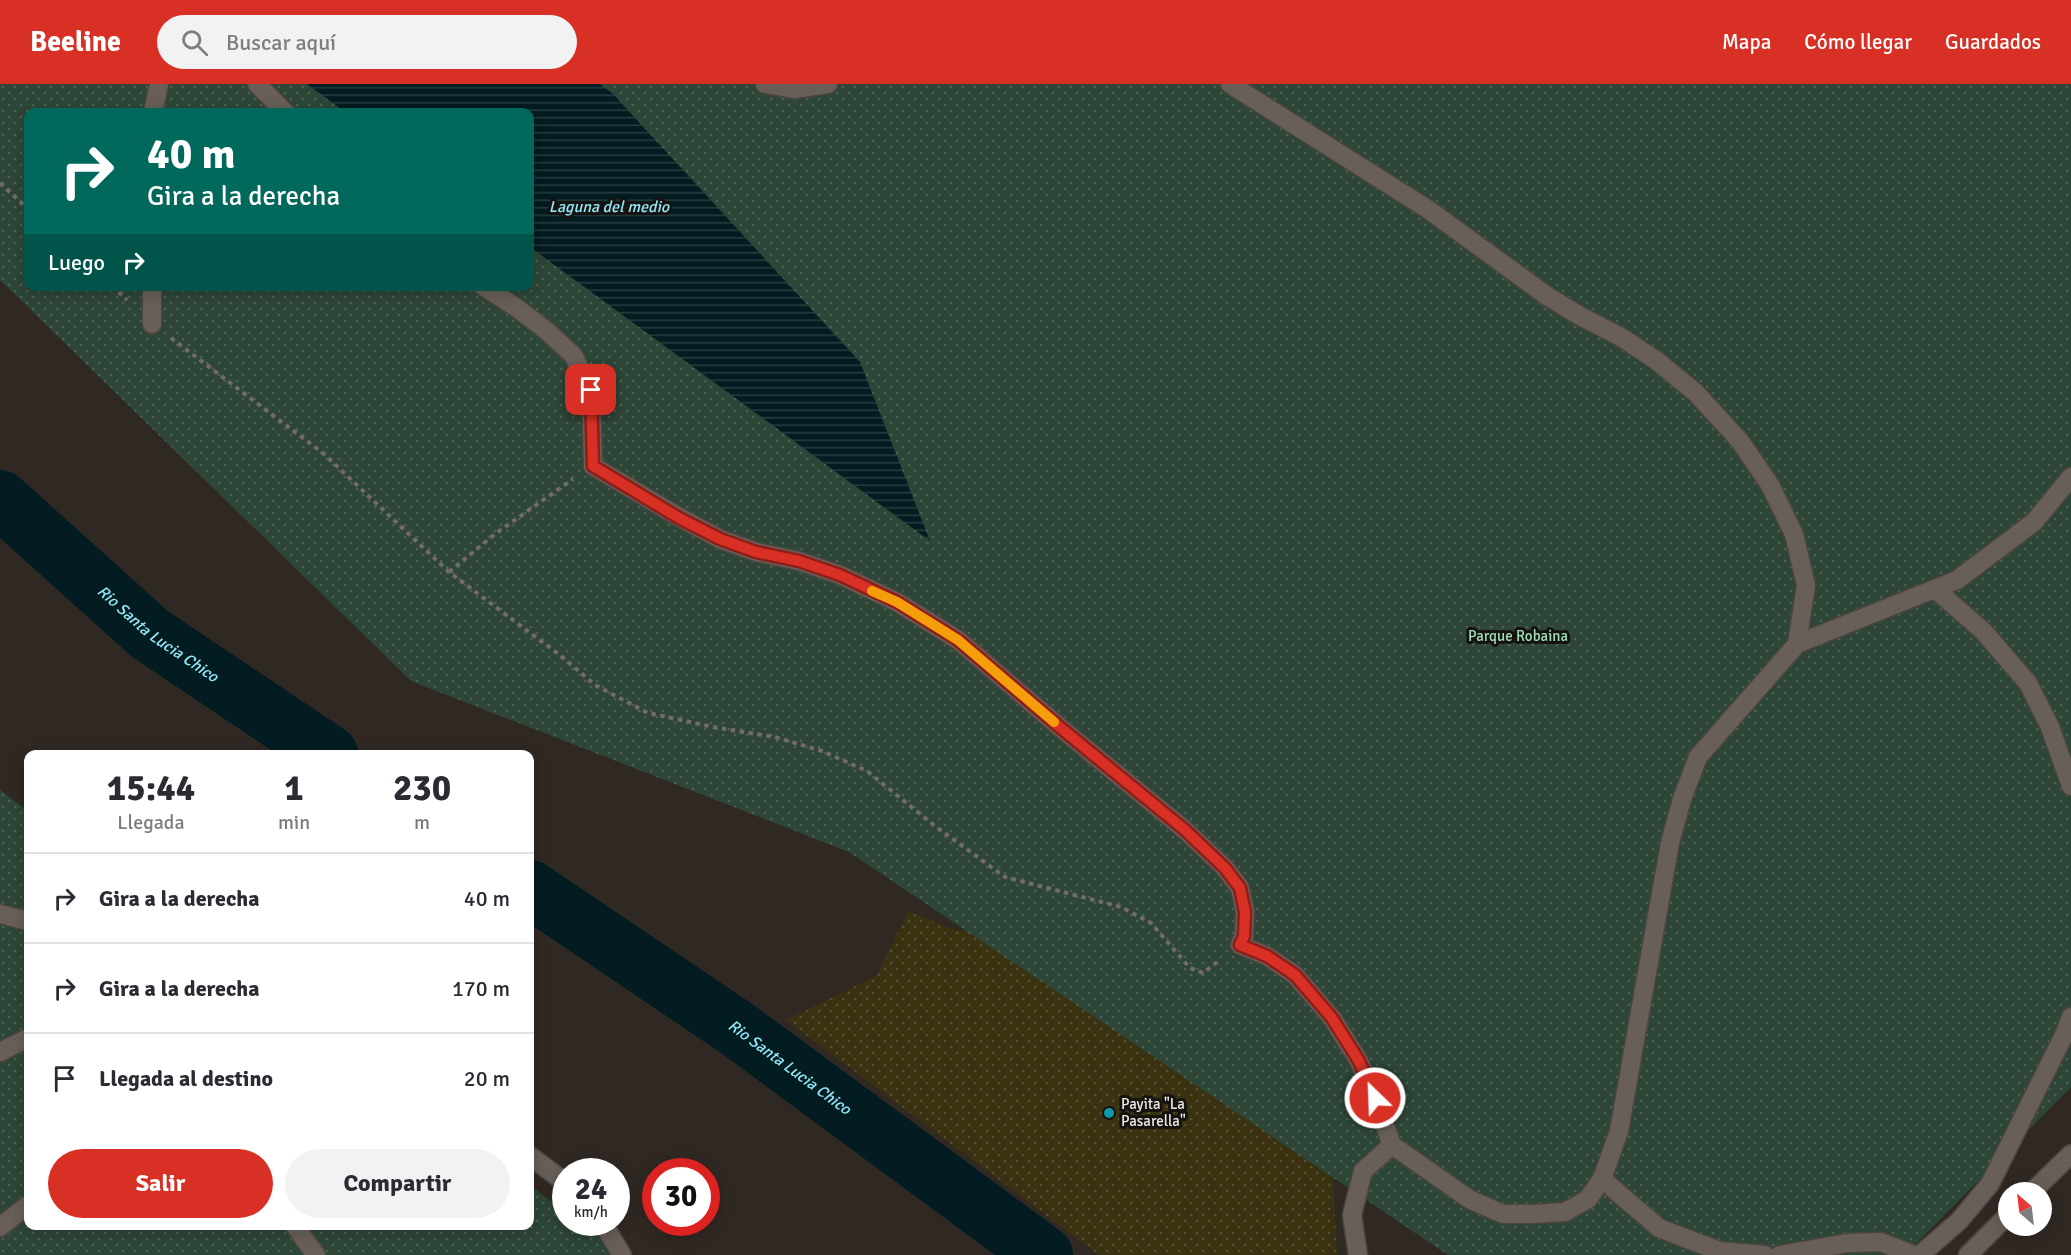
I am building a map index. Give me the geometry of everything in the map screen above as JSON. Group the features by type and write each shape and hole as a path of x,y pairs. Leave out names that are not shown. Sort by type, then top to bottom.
{"street":[{"path":"154,108 159,84"},
{"path":"257,84 281,108"},
{"path":"765,84 794,89 828,84"},
{"path":"1230,84 1429,210 1547,296 1621,337 1657,361 1696,393 1740,441 1770,485 1794,534 1806,585 1797,644"},
{"path":"152,291 152,324"},
{"path":"490,291 525,314 573,355 591,390 593,466 679,518 720,539 756,552 799,561 840,575 897,602 958,640 1185,830 1225,868 1240,888 1245,912 1244,936 1240,945 1267,956 1295,975 1332,1018 1359,1061 1392,1145 1469,1199 1503,1214 1565,1212 1588,1199 1602,1179 1619,1131 1670,843 1682,799 1698,757 1797,644 1957,580 2034,522 2071,477"},
{"path":"1935,589 1983,630 2028,683 2050,727 2071,786"},
{"path":"0,914 24,920"},
{"path":"1920,1255 1959,1221 1990,1184 2071,1017"},
{"path":"0,1052 24,1040"},
{"path":"1358,1255 1352,1215 1363,1171 1392,1145"},
{"path":"2042,1182 2071,1154"},
{"path":"534,1159 552,1172"},
{"path":"1602,1179 1659,1228 1719,1251 1765,1255"},
{"path":"0,1227 24,1208"},
{"path":"1968,1255 1998,1225"},
{"path":"298,1230 316,1255"},
{"path":"610,1236 622,1255"},
{"path":"1780,1255 1847,1243 1881,1242 1914,1255"}],"path":[{"path":"0,183 24,205"},
{"path":"152,324 324,454 449,572 561,656 595,685 648,713 713,727 776,736 822,751 867,771 934,826 1005,877 1121,907 1151,923 1190,968 1203,973 1240,945"},
{"path":"449,572 534,504 593,466"}],"sand":[{"name":"Payita \"La Pasarella\"","path":"908,911 949,928 1024,941 1333,1177 1337,1255 1099,1255 786,1020 877,975"}],"green space":[{"name":"Parque Robaina","path":"0,84 2071,84 2071,1087 1905,1255 1448,1255 849,852 411,681 0,280"},
{"path":"0,790 24,808 24,1230 534,1230 534,1188 552,1202 552,1236 597,1236 623,1255 0,1255"}],"water":[{"name":"Laguna del medio","path":"307,84 600,84 613,94 860,362 930,541 534,250 534,108 340,108"}],"waterway":[{"name":"Rio Santa Lucia Chico","path":"0,499 150,634 323,750"},
{"name":"Rio Santa Lucia Chico","path":"534,892 736,1028 1044,1255"}],"slow traffic":[{"path":"872,591 897,602 958,640 1054,722"}],"place":[{"name":"Payita \"La Pasarella\"","path":"1109,1113"}],"route":[{"path":"591,390 593,466 679,518 720,539 756,552 799,561 840,575 897,602 958,640 1185,830 1225,868 1240,888 1245,912 1244,936 1240,945 1267,956 1295,975 1332,1018 1359,1061 1375,1098"}]}
